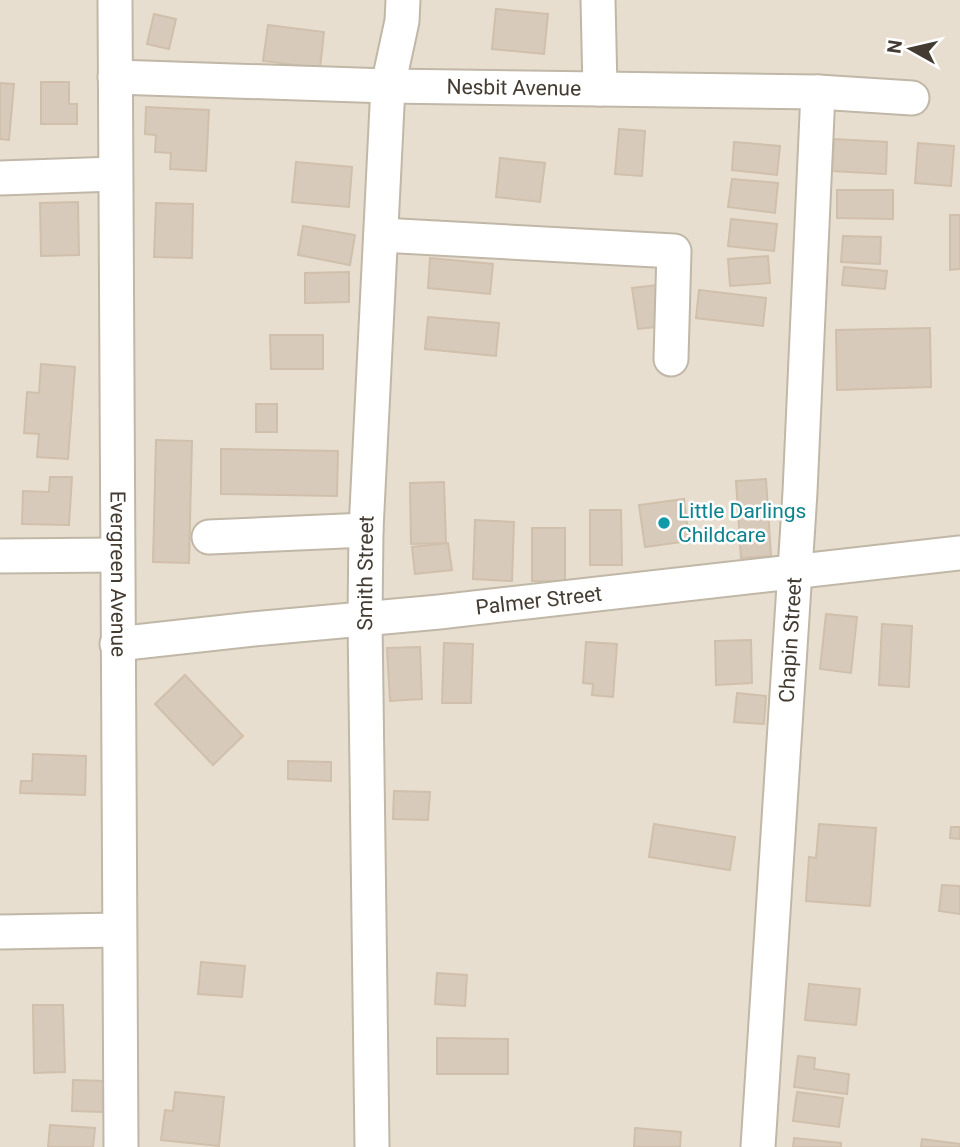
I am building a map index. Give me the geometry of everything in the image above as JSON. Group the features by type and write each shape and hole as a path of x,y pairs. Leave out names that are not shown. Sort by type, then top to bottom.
{"street":[{"name":"Evergreen Avenue","path":"115,0 121,1147"},
{"name":"Smith Street","path":"372,1147 366,530 388,86 402,21 403,0"},
{"path":"598,0 600,89"},
{"name":"Nesbit Avenue","path":"115,77 388,86 818,92 912,98"},
{"name":"Chapin Street","path":"758,1147 795,572 818,92"},
{"path":"0,178 115,174"},
{"path":"381,235 674,251 671,359"},
{"path":"209,537 366,530"},
{"name":"Palmer Street","path":"117,644 960,553"},
{"path":"0,556 117,555"},
{"path":"0,932 119,930"}],"shaded area":[{"path":"0,0 100,0 101,162 0,165"},
{"path":"129,0 388,0 388,19 376,73 130,65"},
{"path":"417,0 583,0 585,76 406,73"},
{"path":"612,0 960,0 960,540 810,558 832,106 925,112 927,87 804,79 614,76"},
{"path":"130,90 373,98 351,607 132,630"},
{"path":"402,98 803,105 781,561 380,605 381,531"},
{"path":"101,187 102,542 0,544 0,190"},
{"path":"960,566 960,1147 773,1147 809,584"},
{"path":"102,568 104,917 0,919 0,569"},
{"path":"780,587 743,1147 386,1147 380,630"},
{"path":"351,633 357,1147 135,1147 132,655"},
{"path":"105,943 106,1147 0,1147 0,945"}],"building":[{"path":"496,9 548,14 544,54 492,49"},
{"path":"154,14 176,19 169,49 147,44"},
{"path":"268,25 324,32 320,68 263,61"},
{"path":"41,82 69,82 69,104 77,104 77,124 41,124"},
{"path":"0,83 14,84 9,140 0,139"},
{"path":"146,107 209,110 206,171 170,169 171,153 155,152 156,135 145,134"},
{"path":"619,129 645,131 642,176 615,174"},
{"path":"834,139 887,142 886,174 832,171"},
{"path":"734,142 780,146 777,175 732,170"},
{"path":"918,143 954,146 951,186 915,183"},
{"path":"500,158 545,163 540,202 496,197"},
{"path":"296,162 352,167 349,207 292,202"},
{"path":"732,179 778,183 775,213 728,207"},
{"path":"837,190 893,190 893,219 837,218"},
{"path":"78,202 79,255 41,256 40,203"},
{"path":"156,203 193,204 192,258 154,257"},
{"path":"950,215 960,215 960,269 950,270"},
{"path":"731,219 777,224 774,251 728,246"},
{"path":"303,226 355,235 350,265 298,255"},
{"path":"843,236 881,237 880,264 841,262"},
{"path":"768,256 770,283 730,286 728,259"},
{"path":"430,258 493,264 490,294 428,288"},
{"path":"844,267 887,271 885,289 842,285"},
{"path":"349,272 349,302 305,303 305,273"},
{"path":"658,285 664,326 638,329 632,288"},
{"path":"699,290 766,298 763,326 696,318"},
{"path":"428,317 499,323 496,356 425,349"},
{"path":"930,328 931,387 837,390 836,330"},
{"path":"270,335 323,335 323,369 271,369"},
{"path":"41,364 75,367 68,459 37,457 39,434 24,433 27,392 39,393"},
{"path":"256,404 277,404 277,432 256,432"},
{"path":"156,440 192,441 189,563 153,562"},
{"path":"221,449 338,451 337,496 221,494"},
{"path":"50,477 72,477 69,525 22,524 23,491 49,492"},
{"path":"766,479 771,556 741,558 736,481"},
{"path":"444,482 446,543 411,544 410,483"},
{"name":"Little Darlings Childcare","path":"684,499 689,541 645,547 639,505"},
{"path":"590,510 621,510 622,565 590,565"},
{"path":"475,520 514,522 512,581 473,579"},
{"path":"532,528 565,528 565,581 532,581"},
{"path":"448,543 452,570 415,574 412,547"},
{"path":"826,614 857,617 851,673 820,669"},
{"path":"882,624 912,626 909,687 879,685"},
{"path":"751,640 752,683 716,685 715,641"},
{"path":"586,642 617,644 613,697 592,695 593,684 583,683"},
{"path":"444,643 473,644 471,703 442,703"},
{"path":"420,647 422,699 390,701 387,648"},
{"path":"185,675 243,736 213,765 155,704"},
{"path":"737,693 766,696 764,724 734,722"},
{"path":"33,754 86,756 85,795 20,793 21,781 32,781"},
{"path":"288,761 331,762 331,781 288,779"},
{"path":"394,791 430,792 428,820 393,819"},
{"path":"654,824 735,837 730,870 649,857"},
{"path":"819,824 876,828 870,906 806,901 809,857 816,858"},
{"path":"951,827 960,827 960,839 950,838"},
{"path":"942,885 960,886 960,914 939,911"},
{"path":"201,962 245,966 242,997 198,994"},
{"path":"437,973 467,975 465,1006 435,1004"},
{"path":"809,984 860,989 856,1025 805,1020"},
{"path":"33,1005 63,1005 65,1072 34,1073"},
{"path":"437,1038 508,1039 508,1074 437,1074"},
{"path":"798,1056 815,1058 814,1069 849,1074 847,1094 794,1087"},
{"path":"73,1080 105,1081 104,1112 72,1111"},
{"path":"175,1092 224,1097 219,1146 161,1140 165,1110 173,1111"},
{"path":"797,1092 843,1098 839,1127 793,1121"},
{"path":"50,1125 95,1128 93,1147 48,1147"},
{"path":"635,1128 681,1132 680,1147 634,1147"},
{"path":"794,1138 841,1143 841,1147 793,1147"},
{"path":"922,1139 960,1144 960,1147 921,1147"}],"place":[{"name":"Little Darlings Childcare","path":"664,523"}]}
